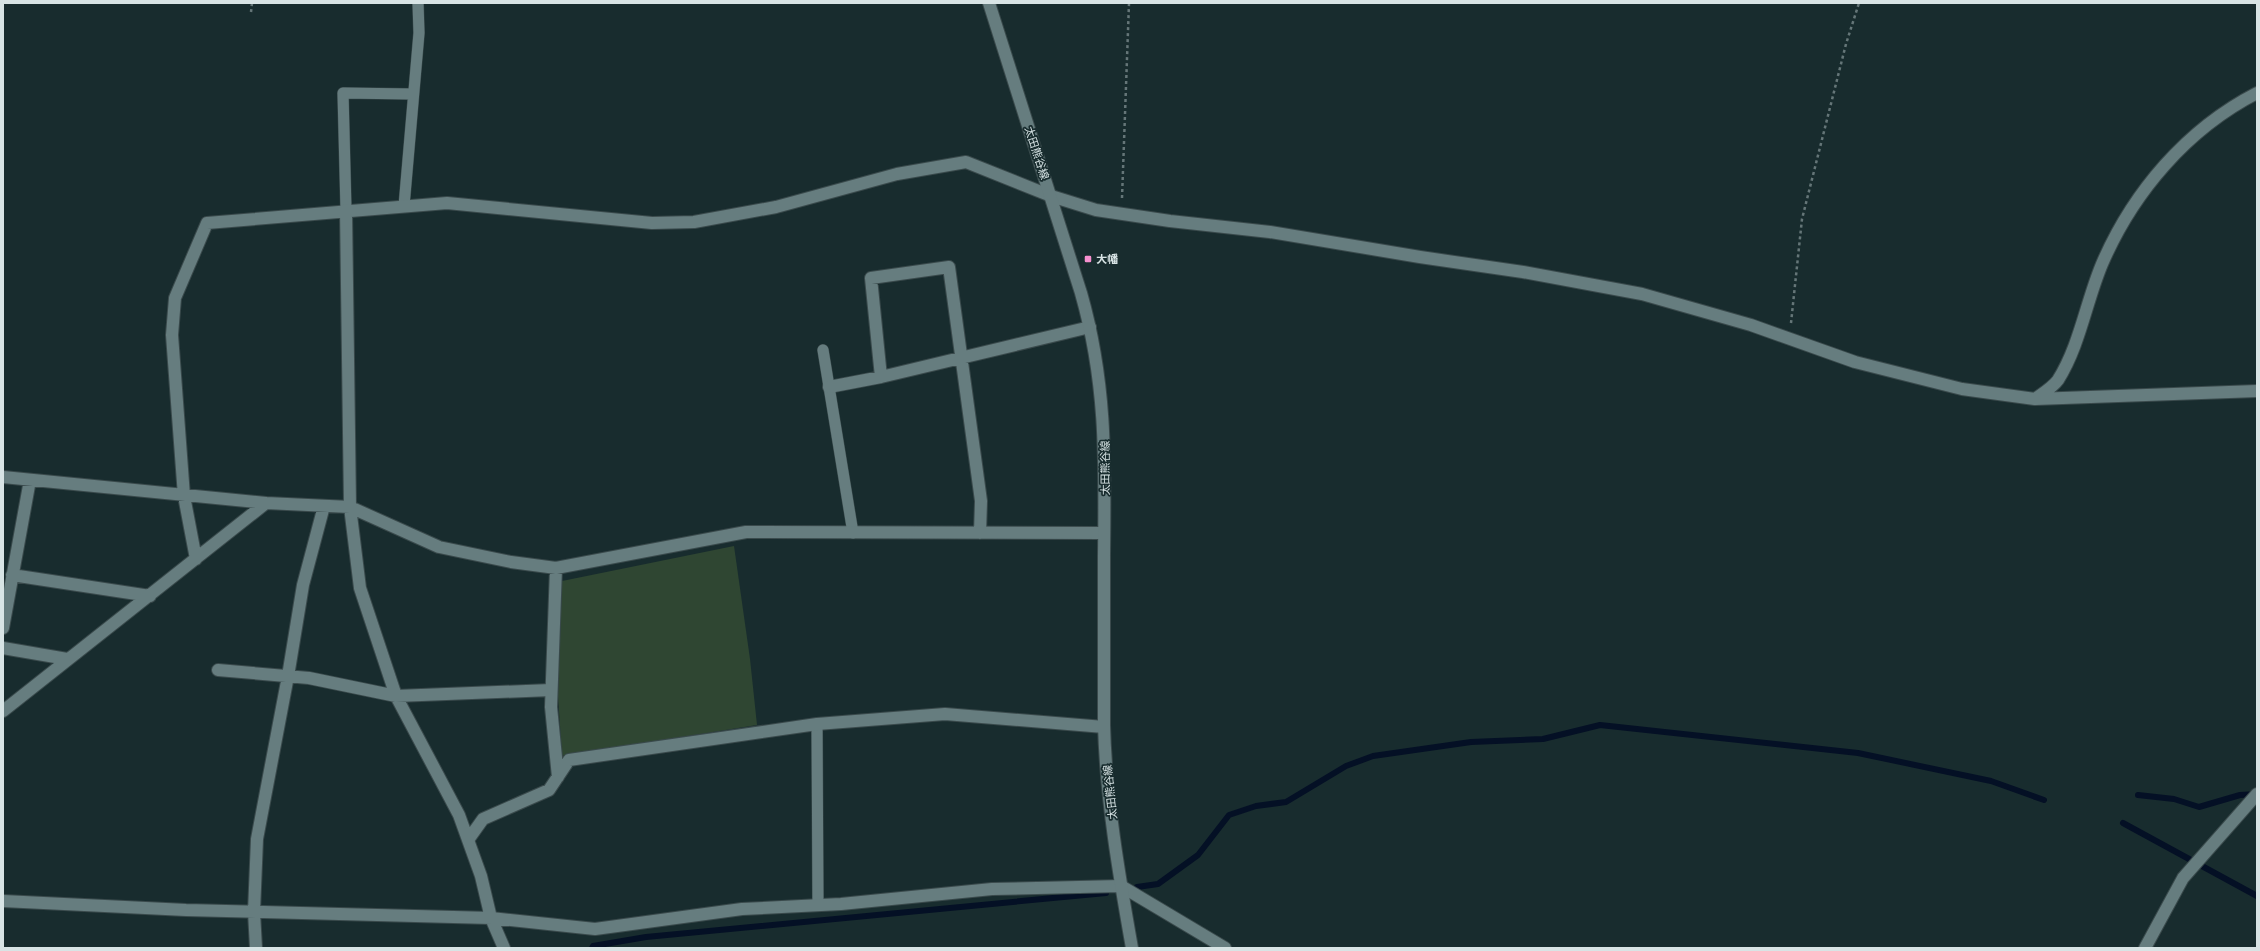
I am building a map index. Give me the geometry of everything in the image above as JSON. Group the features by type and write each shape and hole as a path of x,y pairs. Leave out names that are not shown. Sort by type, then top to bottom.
{"street":[{"name":"太田熊谷線","path":"989,3 1051,196 1090,327 1103,406 1104,727 1108,789 1121,886 1132,948"},
{"path":"2034,399 2057,381 2068,359 2102,265 2125,217 2146,187 2206,125 2234,105 2257,93"},
{"path":"196,559 184,496 172,335 175,298 207,223 346,210 447,203 652,223 694,222 776,207 898,174 966,162 1051,196 1096,210 1270,232 1420,257 1523,272 1628,291 1751,325 1855,362 1962,389 2034,399 2257,391"},
{"path":"346,210 350,507 360,588 396,696 459,815 481,876 491,918 504,948"},
{"path":"881,377 871,278 949,267 981,501 980,533"},
{"path":"829,387 881,377 1090,327"},
{"path":"3,477 184,496 266,503 350,507 439,547 511,562 556,568 746,532 1104,533"},
{"path":"3,628 30,480"},
{"path":"3,711 266,503"},
{"path":"256,948 254,912 257,840 288,676 302,586 324,506"},
{"path":"556,568 551,708 558,777"},
{"path":"12,575 150,596"},
{"path":"3,648 67,659"},
{"path":"218,670 308,678 396,696 551,690"},
{"path":"468,840 483,819 549,790 569,760 817,724 945,714 1104,727"},
{"path":"2145,948 2183,878 2254,802"},
{"path":"3,901 254,912 491,918 596,929 742,910 818,905 992,889 1121,886 1225,948"}],"lane":[{"path":"404,206 412,94 419,34 418,3"},
{"path":"346,210 343,93 412,94"},
{"path":"823,350 853,533"},
{"path":"817,724 818,905"}],"path":[{"path":"251,12 252,3"},
{"path":"1121,214 1125,148 1129,3"},
{"path":"1789,339 1802,219 1846,44 1859,3"}],"green space":[{"path":"734,546 750,659 757,725 562,756 558,696 562,581"}],"waterway":[{"path":"1137,887 1158,884 1198,855 1229,815 1256,806 1286,802 1346,766 1373,756 1471,742 1543,739 1600,725 1858,753 1991,781 2044,800"},
{"path":"2138,795 2174,799 2199,807 2240,795 2257,794"},
{"path":"2123,823 2257,896"},
{"path":"592,948 593,946 646,937 1106,893"}],"place":[{"name":"大幡","path":"1088,259"}]}
